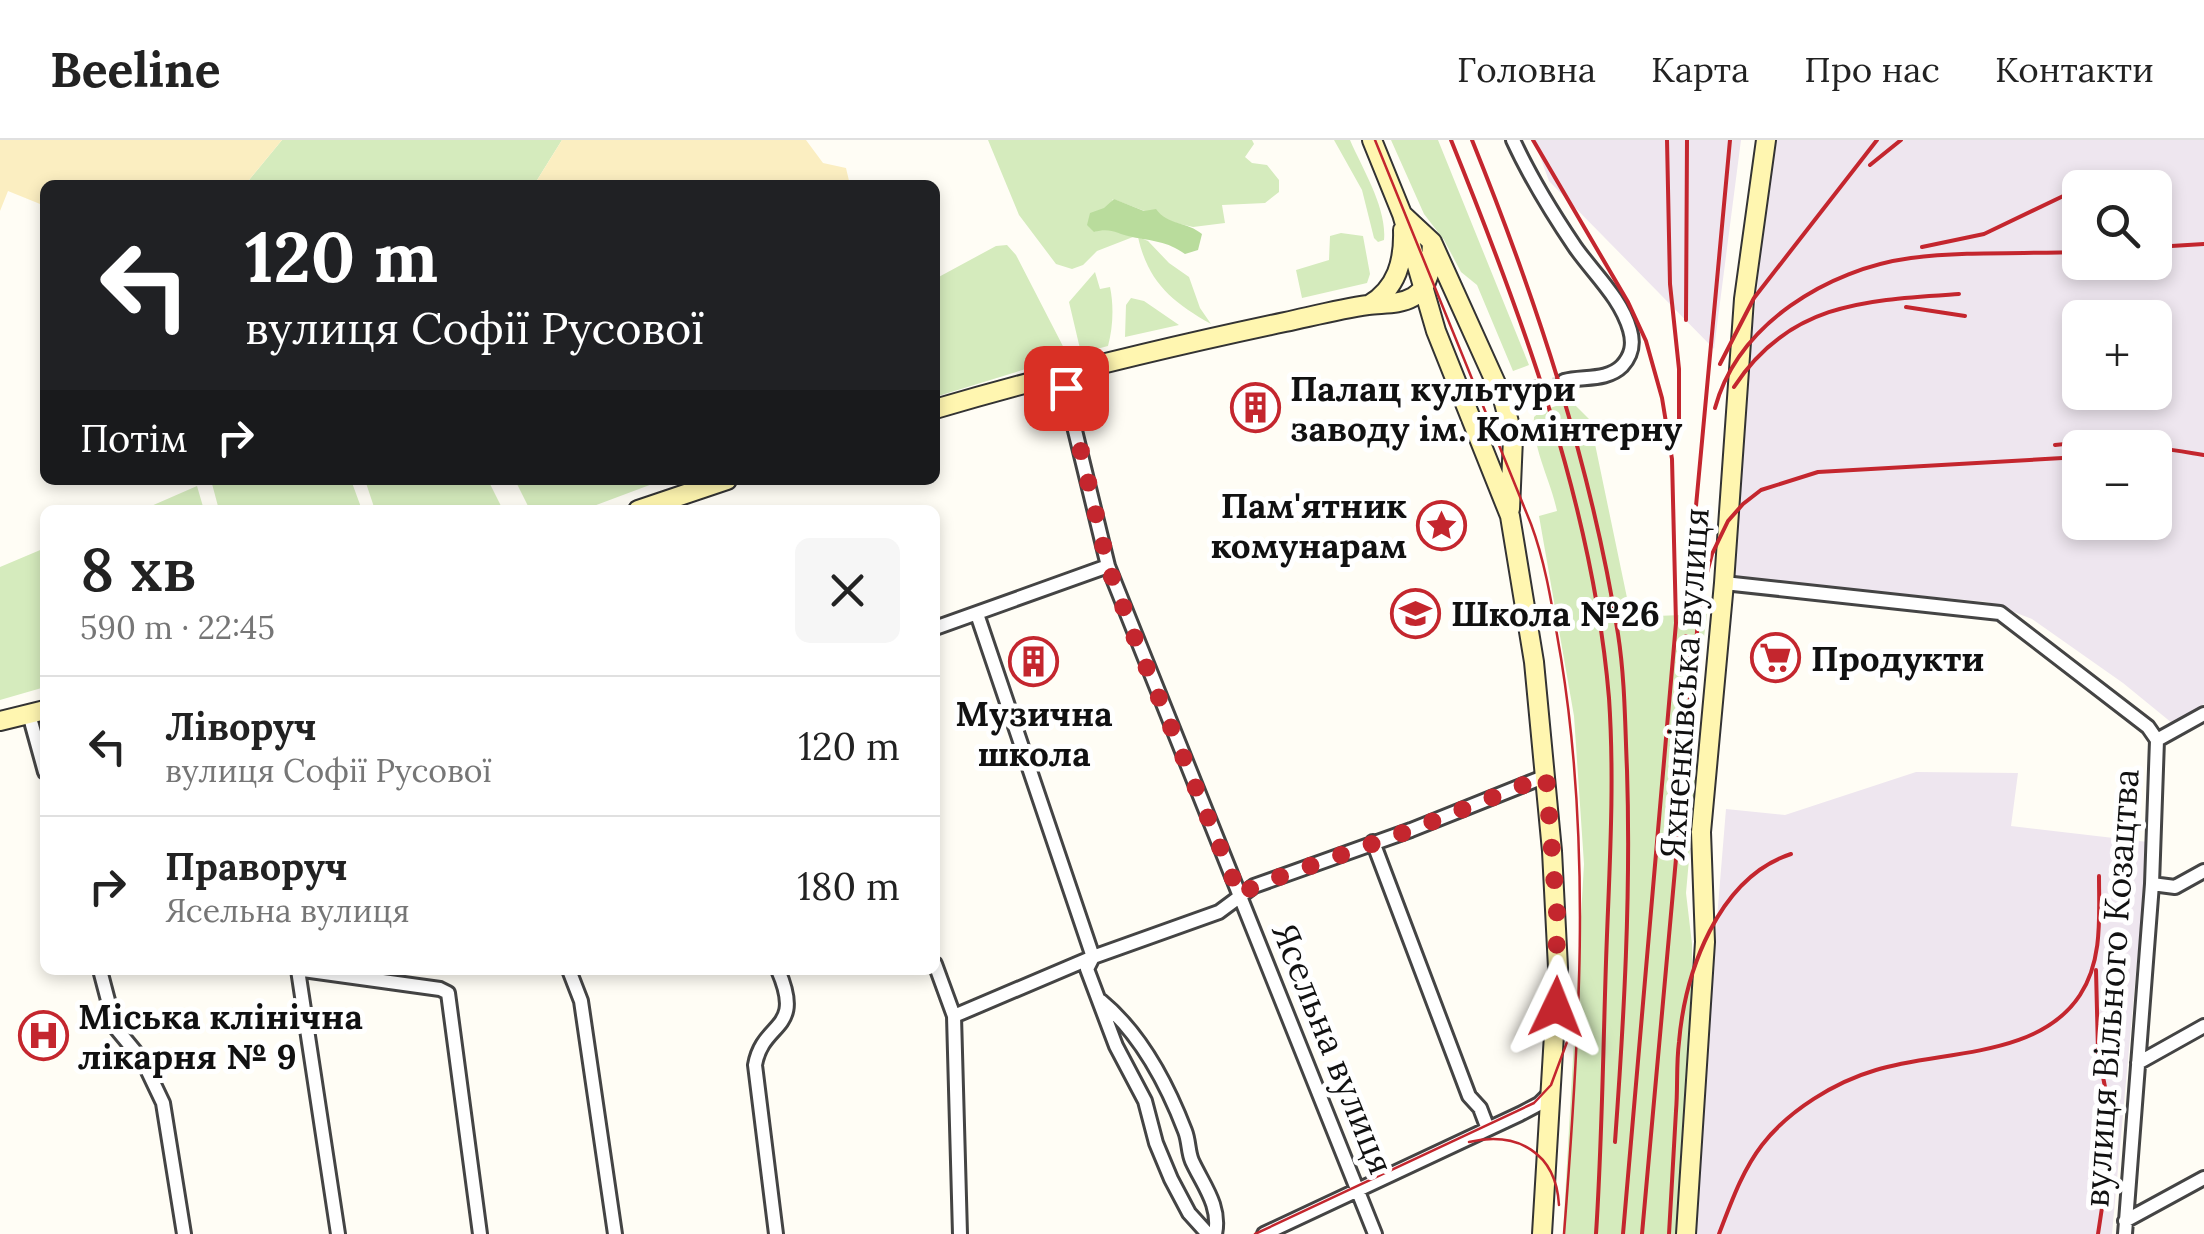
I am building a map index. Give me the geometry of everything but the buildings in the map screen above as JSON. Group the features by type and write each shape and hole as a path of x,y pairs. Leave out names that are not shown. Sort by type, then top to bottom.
{"main road":[{"path":"1372,140 1402,214 1436,331 1510,516 1534,662 1546,776 1558,968 1542,1234"},
{"name":"Яхненківська вулиця","path":"1686,1234 1705,942 1702,832 1744,299 1766,140"},
{"path":"1402,214 1432,242 1503,399 1514,457 1510,516"},
{"path":"1374,301 1392,286 1398,272 1402,214"},
{"path":"1374,301 1399,302 1412,298 1424,286 1432,242"},
{"path":"940,409 1061,373 1374,301 1403,288 1424,286 1464,311"},
{"path":"1399,302 1422,315 1436,331"},
{"path":"653,505 712,485"},
{"path":"0,721 37,712"}],"street":[{"path":"1513,140 1562,226 1624,314 1631,333 1631,353 1609,376 1564,381"},
{"name":"Ясельна вулиця","path":"1061,373 1108,566 1375,1234"},
{"path":"1503,399 1536,388"},
{"path":"940,626 1108,566"},
{"path":"1724,583 2000,612 2148,727 2157,740"},
{"path":"977,614 1093,957 1087,968 1098,998 1116,1046 1145,1101 1171,1179 1189,1212 1208,1234"},
{"name":"вулиця Вільного Козацтва","path":"2125,1228 2152,884 2157,740 2204,714"},
{"path":"954,1016 1093,957 1219,912 1254,886 1546,776"},
{"path":"1373,842 1469,1096 1480,1108 1488,1130"},
{"path":"2152,884 2175,887 2204,871"},
{"path":"101,975 115,1026 144,1062 164,1103 184,1234"},
{"path":"301,975 338,1234"},
{"path":"337,975 448,993 480,1234"},
{"path":"571,975 582,1002 615,1234"},
{"path":"776,1234 755,1065 756,1056 784,1020 788,1006 780,975"},
{"path":"939,975 954,1016 960,1234"},
{"path":"1098,998 1122,1018 1165,1084 1187,1135 1193,1162 1214,1204 1218,1224 1215,1234"},
{"path":"2138,1063 2204,1026"},
{"path":"1264,1234 1488,1130 1539,1104 1551,1092"},
{"path":"2125,1228 2204,1178"}],"shaded area":[{"path":"1534,140 1741,140 1714,349 1549,181"},
{"path":"1776,140 2204,140 2204,704 2172,723 2032,619 1988,602 1734,578 1740,449 1760,261 1752,254"},
{"path":"1916,772 2018,773 2011,826 2148,842 2112,1234 1691,1234 1726,809 1785,815"}],"green space":[{"path":"282,140 562,140 537,180 249,180"},
{"path":"988,140 1252,140 1254,144 1245,157 1252,163 1267,165 1279,180 1279,192 1265,203 1222,205 1225,223 1193,227 1113,199 1094,232 1105,228 1133,237 1097,251 1083,265 1072,269 1056,264 1019,215"},
{"path":"1334,140 1350,140 1378,202 1384,240 1378,242 1374,238 1362,190"},
{"path":"1391,140 1438,140 1529,365 1513,371 1477,285 1461,272 1424,214"},
{"path":"1114,199 1144,211 1156,209 1166,218 1196,230 1202,234 1198,250 1185,254 1159,242 1110,231 1094,232 1087,225 1090,213"},
{"path":"1330,236 1363,236 1370,274 1367,283 1302,298 1296,270 1329,260"},
{"path":"1138,237 1148,241 1189,277 1200,308 1211,324 1185,307 1155,279"},
{"path":"1007,245 1016,255 1068,356 940,395 940,276 996,246"},
{"path":"1095,272 1100,289 1110,287 1111,332 1108,346 1081,353 1069,302"},
{"path":"1131,298 1144,301 1179,325 1125,337 1126,305"},
{"path":"1571,401 1590,420 1631,617 1707,614 1696,698 1695,792 1686,893 1692,944 1693,1053 1677,1234 1563,1234 1584,864 1574,716 1539,516 1557,511 1539,452 1534,417"},
{"path":"212,485 353,485 360,505 218,505"},
{"path":"367,485 490,485 500,505 373,505"},
{"path":"518,485 650,485 596,505 528,505"},
{"path":"197,486 203,505 153,505"},
{"path":"40,550 40,688 0,700 0,567"}],"sand":[{"path":"0,140 282,140 249,180 40,180 40,204 8,191 0,211"},
{"path":"562,140 806,140 823,163 846,168 849,180 537,180"}],"tunnel":[{"path":"1536,388 1564,381"}],"tram line":[{"path":"1375,140 1537,540 1561,658 1571,729 1580,873 1578,1018 1564,1234"},
{"path":"1255,1234 1534,1103 1551,1085 1567,1042"},
{"path":"1469,1142 1503,1140 1531,1150 1551,1172 1559,1205"}],"railway":[{"path":"1451,140 1551,413 1588,555 1601,626 1611,731 1611,797 1596,1234"},
{"path":"1472,140 1559,383 1593,507 1618,634 1627,770 1628,863 1615,1142"},
{"path":"1533,140 1628,302 1646,341 1662,398 1672,459 1676,623 1623,1234"},
{"path":"1667,140 1679,429"},
{"path":"1686,320 1687,140"},
{"path":"1687,603 1730,140"},
{"path":"1720,364 1754,298 1877,140"},
{"path":"1870,165 1901,140"},
{"path":"1922,247 1984,234 2062,197"},
{"path":"2172,246 2204,244"},
{"path":"1715,408 1727,378 1765,327 1790,306 1849,274 1911,258 2062,252"},
{"path":"1734,387 1780,337 1805,322 1862,304 1959,294"},
{"path":"1906,307 1965,316"},
{"path":"2055,445 2111,443 2204,455"},
{"path":"1695,654 1700,599 1712,554 1728,521 1761,490 1818,472 2062,458"},
{"path":"1642,1234 1690,704 1686,636"},
{"path":"1669,1234 1678,1051 1689,986 1710,931 1725,906 1765,866 1791,854"},
{"path":"1719,1234 1755,1155 1785,1120 1814,1099 1876,1070 2014,1042 2062,1016 2080,995 2093,967 2098,937 2099,876"},
{"path":"2096,970 2098,1051 2112,1142 2098,1234"}],"place":[{"name":"Палац культури заводу ім. Комінтерну","path":"1255,408"},
{"name":"Пам'ятник комунарам","path":"1442,525"},
{"name":"Школа №26","path":"1416,613"},
{"name":"Продукти","path":"1776,658"},
{"name":"Музична школа","path":"1034,661"},
{"name":"Міська клінічна лікарня № 9","path":"43,1036"}],"route":[{"path":"1066,388 1108,566 1240,896 1254,886 1546,776 1557,913 1556,1007"}]}
